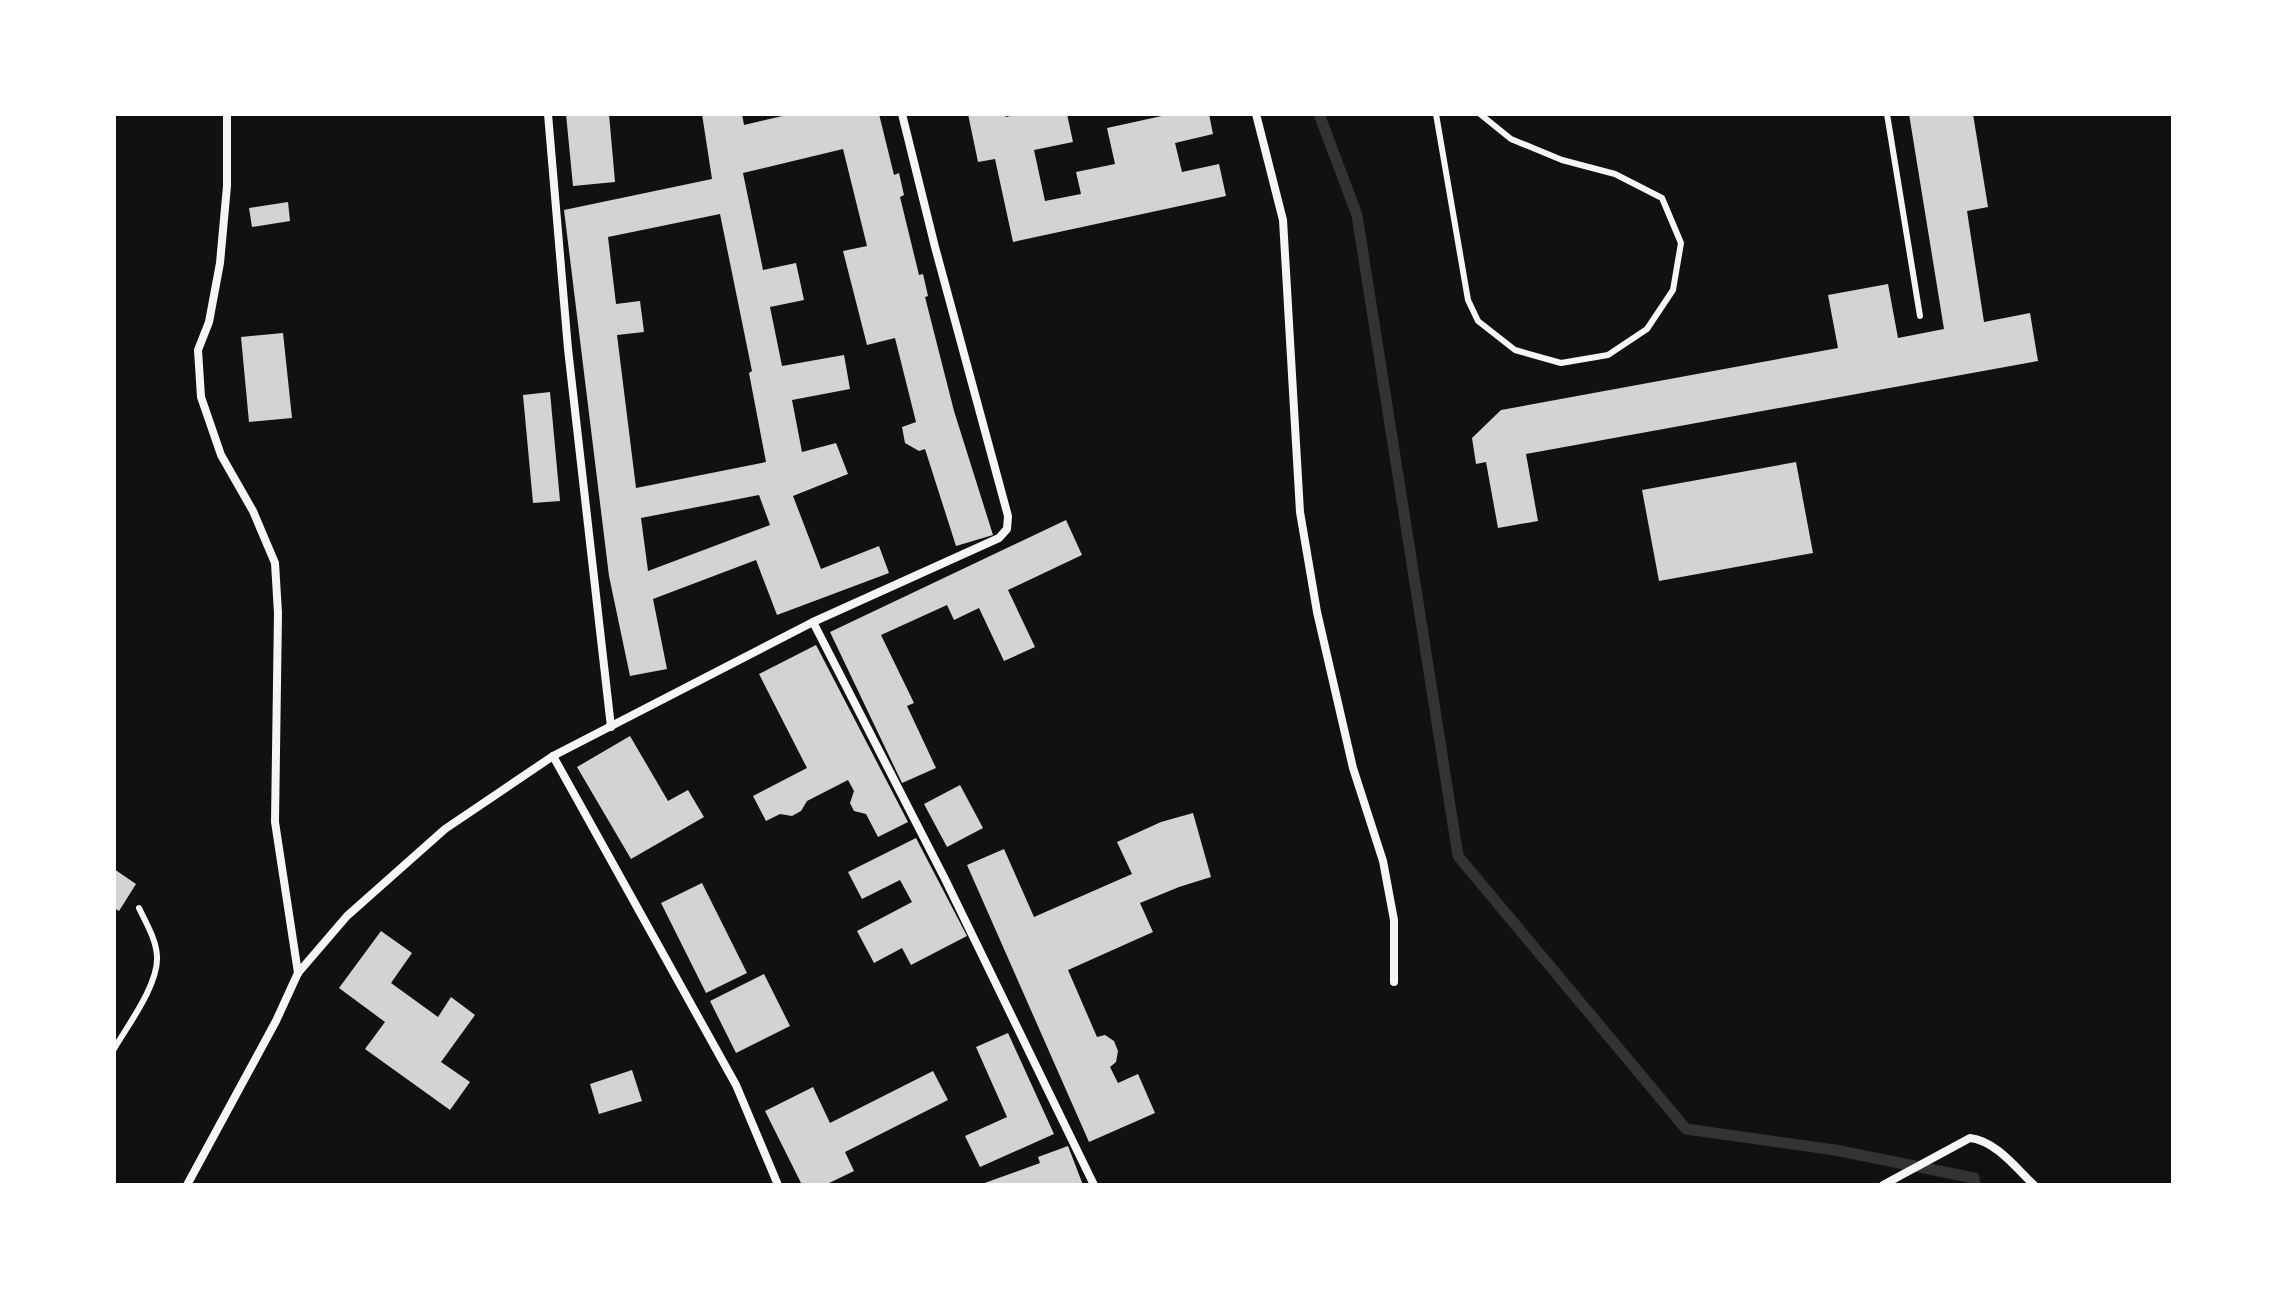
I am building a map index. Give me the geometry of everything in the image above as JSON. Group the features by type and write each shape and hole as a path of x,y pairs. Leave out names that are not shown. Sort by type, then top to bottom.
{"street":[{"path":"227,114 227,186 220,263 209,322 198,350 201,397 221,455 253,511 275,563 278,613 275,822 298,973"},
{"path":"548,114 568,349 611,727"},
{"path":"187,1185 276,1021 298,973 347,916 445,829 553,756 813,622 999,538 1007,529 1008,516 902,114"},
{"path":"1256,114 1283,220 1300,512 1317,612 1353,768 1383,861 1394,920 1394,982"},
{"path":"813,622 945,879 1094,1185"},
{"path":"553,756 736,1085 778,1185"},
{"path":"1883,1185 1970,1138 1976,1138 1999,1151 2034,1185"}],"lane":[{"path":"1436,114 1468,300 1478,321 1515,350 1561,363 1608,355 1647,329 1673,290 1681,243 1662,198 1615,174 1562,160 1511,139 1480,114"},
{"path":"1887,114 1920,316"},
{"path":"114,1049 151,985 158,957 151,932 139,908"}],"building":[{"path":"566,114 609,114 615,182 573,186"},
{"path":"702,114 742,114 744,125 791,114 879,114 894,175 899,173 904,195 900,197 919,275 923,274 928,296 925,297 954,411 993,535 956,546 925,449 919,451 905,443 902,427 916,422 895,338 867,345 843,251 867,246 843,149 743,173 763,270 796,263 804,300 770,307 782,366 844,355 850,389 792,400 802,452 836,443 848,474 793,496 821,569 879,546 889,573 777,615 756,560 653,599 667,669 630,676 609,576 564,210 712,179","holes":["720,214 752,371 749,373 766,462 636,488 617,335 644,332 640,301 616,304 608,237","759,495 770,525 648,571 641,518"]},
{"path":"968,114 1005,114 1006,117 1018,114 1067,114 1073,142 1034,150 1045,201 1081,194 1076,172 1115,164 1107,128 1171,114 1209,114 1213,134 1175,143 1182,172 1219,164 1226,196 1013,242 995,159 978,162"},
{"path":"1909,114 1973,114 1988,207 1967,211 1984,322 2030,313 2038,361 1526,454 1538,521 1498,528 1486,462 1476,464 1472,438 1501,410 1838,348 1828,295 1888,284 1898,338 1944,329"},
{"path":"288,202 290,221 252,227 249,208"},
{"path":"283,333 292,418 249,422 241,337"},
{"path":"550,392 560,501 533,503 523,395"},
{"path":"1796,462 1813,553 1659,581 1642,490"},
{"path":"1066,520 1082,555 1008,590 1035,647 1004,661 979,608 954,620 947,605 881,635 914,703 907,706 936,768 902,783 830,632"},
{"path":"816,645 908,822 878,837 866,814 854,811 850,803 854,791 848,780 807,801 801,811 792,816 780,814 766,821 753,796 807,768 759,674"},
{"path":"630,736 668,801 688,790 704,817 631,859 577,767"},
{"path":"960,785 983,828 947,847 924,804"},
{"path":"1193,813 1211,877 1140,903 1153,932 1068,970 1097,1037 1105,1035 1114,1041 1118,1051 1116,1062 1110,1067 1118,1083 1138,1074 1155,1113 1089,1142 967,865 1004,849 1034,917 1132,874 1117,842 1161,822"},
{"path":"916,838 967,936 911,965 902,948 874,963 857,931 912,902 900,880 862,899 848,872"},
{"path":"114,869 136,884 119,911 114,908"},
{"path":"702,883 747,973 706,993 661,903"},
{"path":"381,931 412,953 391,983 438,1017 451,997 475,1015 441,1062 470,1082 450,1110 365,1049 385,1022 339,988"},
{"path":"764,974 790,1026 736,1053 710,1001"},
{"path":"1008,1033 1054,1134 980,1167 965,1136 1007,1117 976,1047"},
{"path":"632,1070 642,1101 599,1114 590,1084"},
{"path":"933,1071 948,1100 845,1152 854,1171 825,1185 802,1185 765,1111 813,1087 830,1123"},
{"path":"1068,1146 1083,1185 979,1185 1040,1163 1038,1157"}],"waterway":[{"path":"1319,114 1357,215 1458,856 1686,1129 1835,1150 1974,1178 1975,1185"}]}
